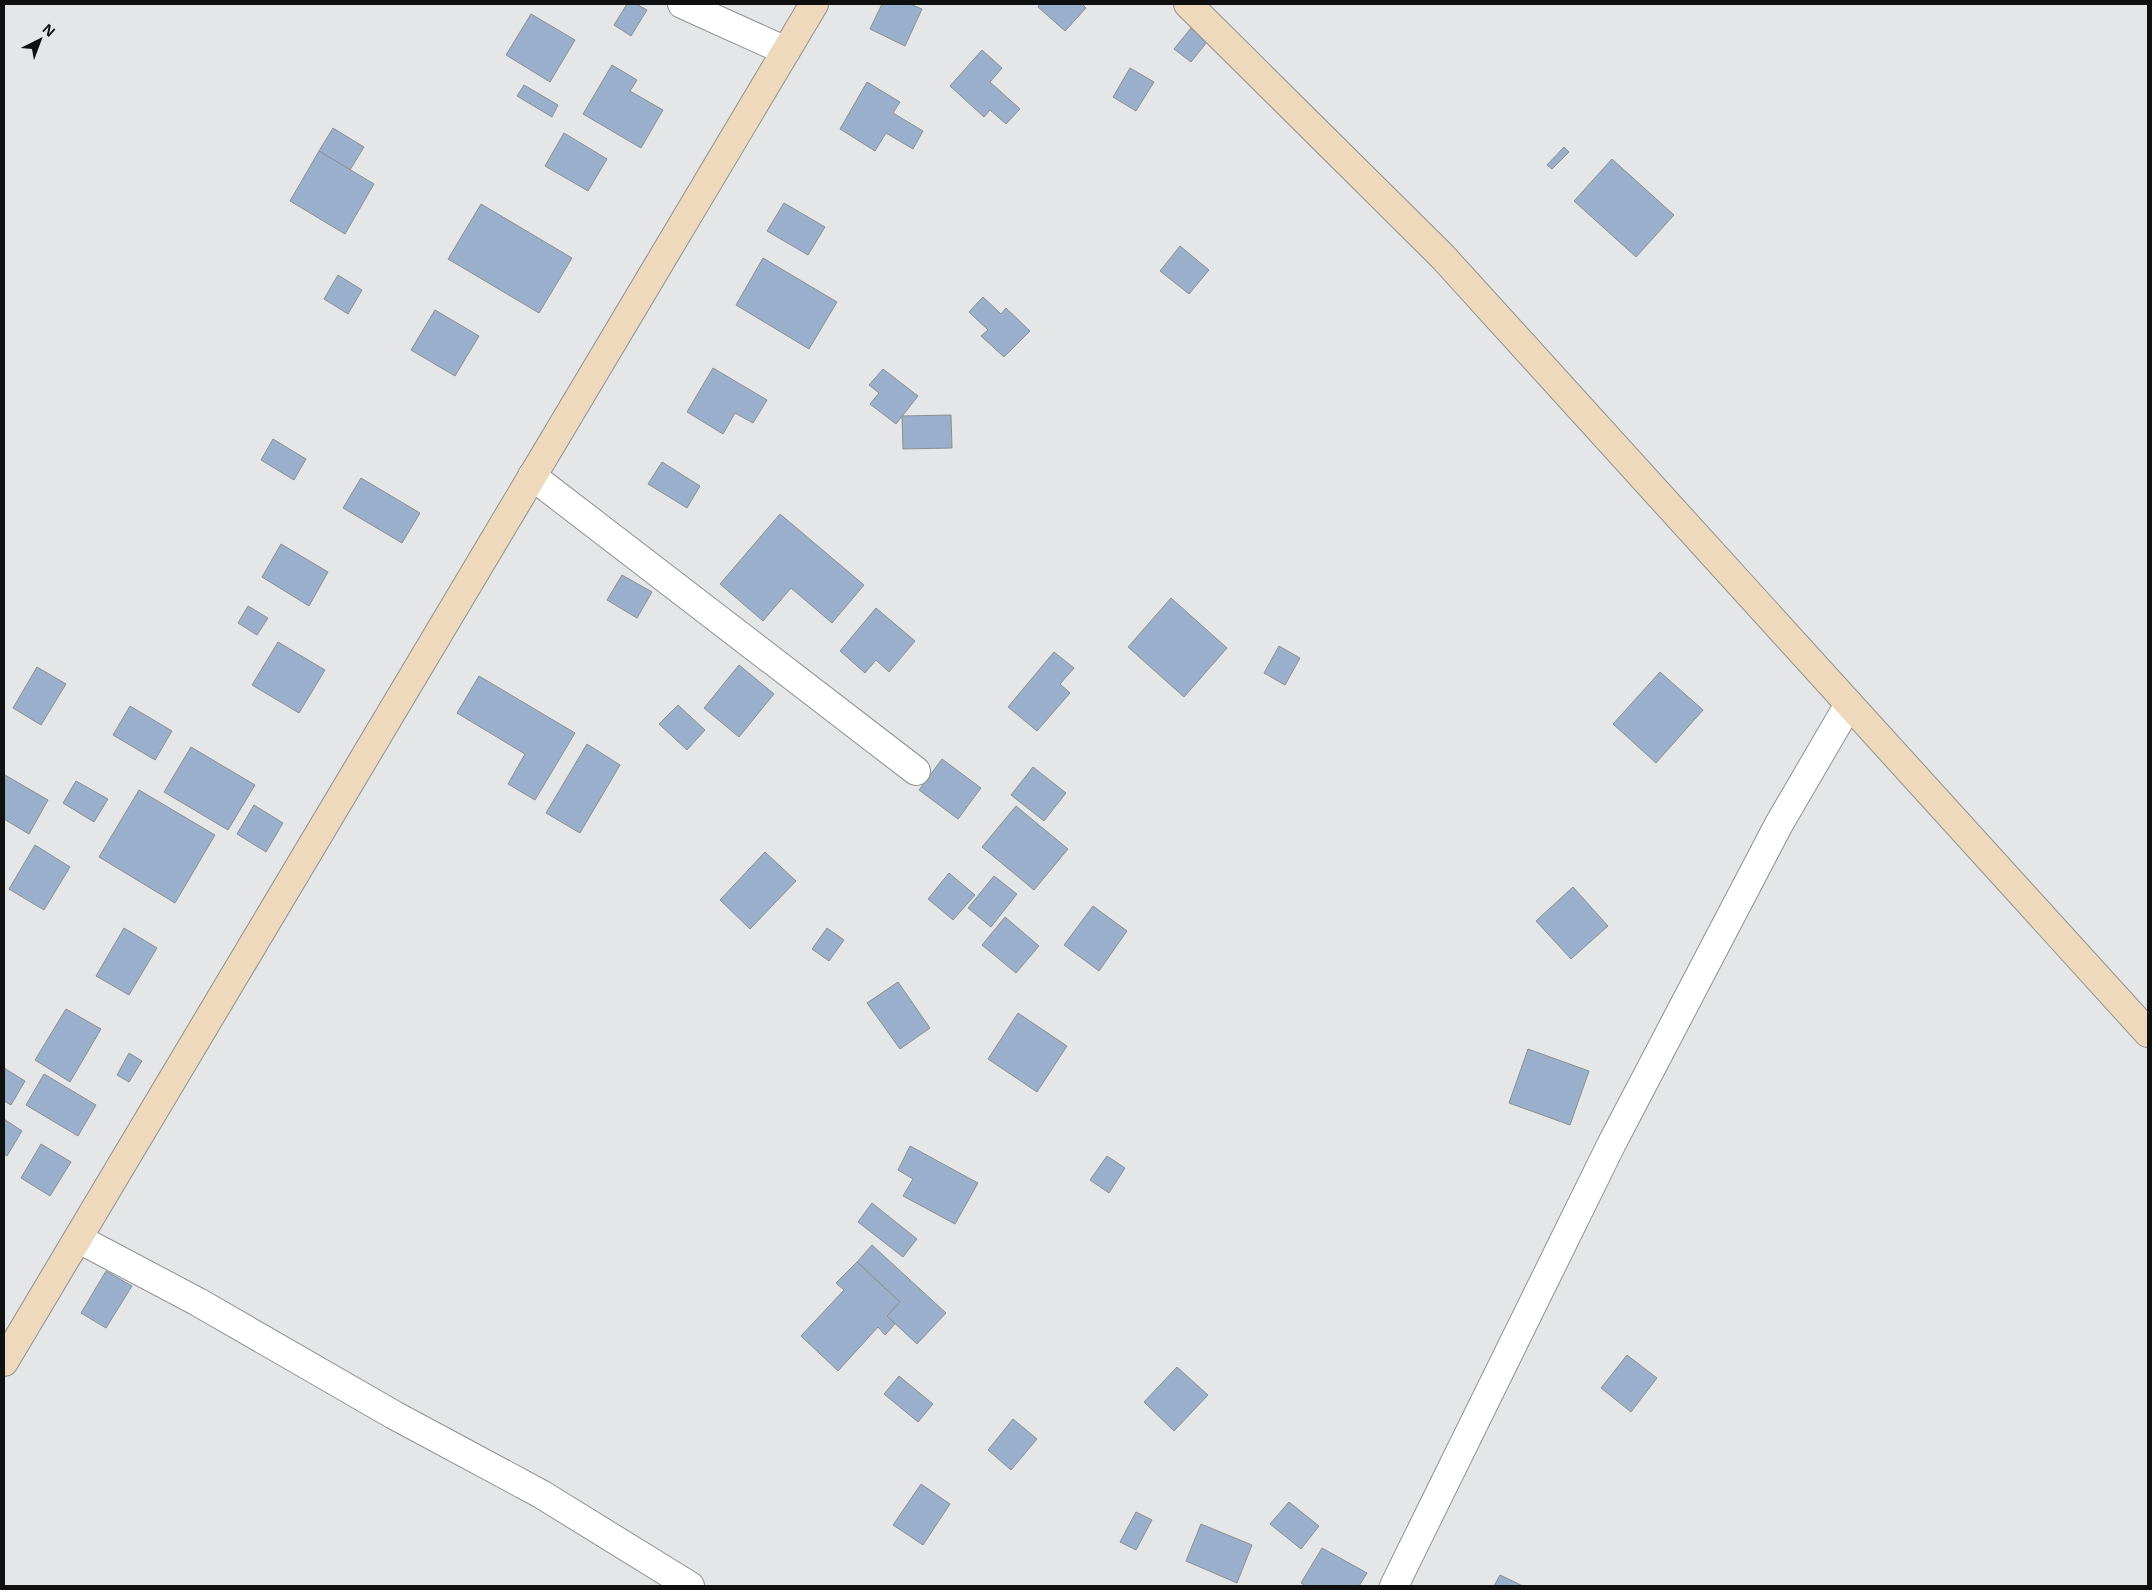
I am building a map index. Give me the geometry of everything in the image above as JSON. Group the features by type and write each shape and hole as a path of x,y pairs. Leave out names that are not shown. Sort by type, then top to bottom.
{"street":[{"path":"682,4 786,51"},
{"path":"4,1362 814,4"},
{"path":"1188,4 1443,257 2148,1033"},
{"path":"532,476 916,772"},
{"path":"1394,1586 1621,1126 1779,824 1849,704"},
{"path":"79,1239 198,1302 394,1415 541,1494 690,1586"}],"building":[{"path":"627,4 636,4 647,10 631,36 614,25"},
{"path":"882,4 910,4 922,9 905,46 870,29"},
{"path":"1040,4 1082,4 1086,8 1065,31 1038,7"},
{"path":"531,14 575,40 550,82 506,55"},
{"path":"1191,28 1207,42 1191,62 1174,49"},
{"path":"982,50 1002,68 990,82 1020,109 1006,124 990,110 984,117 950,86"},
{"path":"612,65 637,80 630,91 663,110 641,148 583,114"},
{"path":"1130,68 1154,82 1136,111 1113,97"},
{"path":"867,82 900,102 893,113 923,131 913,149 886,133 875,151 840,129"},
{"path":"524,85 558,105 552,117 517,96"},
{"path":"333,128 364,147 350,170 319,151"},
{"path":"564,133 607,159 588,191 545,166"},
{"path":"1564,147 1569,152 1552,169 1547,165"},
{"path":"319,151 374,184 345,234 290,201"},
{"path":"1612,159 1674,215 1636,257 1574,201"},
{"path":"784,203 825,227 808,255 767,231"},
{"path":"481,204 572,258 539,313 448,259"},
{"path":"1180,246 1209,270 1189,294 1160,271"},
{"path":"763,258 837,302 809,349 736,305"},
{"path":"338,275 362,290 348,314 324,299"},
{"path":"983,297 1001,314 1006,308 1030,331 1004,357 981,336 988,330 969,312"},
{"path":"435,310 479,336 455,376 411,350"},
{"path":"713,368 767,400 753,423 735,413 723,434 687,412"},
{"path":"883,369 918,396 896,424 870,404 879,393 869,385"},
{"path":"951,415 952,448 903,449 902,416"},
{"path":"273,439 306,459 294,480 261,460"},
{"path":"662,462 700,486 687,508 648,484"},
{"path":"361,478 420,513 402,543 343,508"},
{"path":"780,514 864,585 832,623 791,588 763,621 720,584"},
{"path":"281,544 328,572 309,606 262,577"},
{"path":"622,575 652,592 637,618 607,600"},
{"path":"1171,598 1227,648 1184,697 1128,647"},
{"path":"248,606 268,618 257,635 238,623"},
{"path":"876,608 915,641 889,672 876,660 865,673 840,651"},
{"path":"278,642 325,670 299,713 252,685"},
{"path":"1279,646 1300,658 1285,685 1264,673"},
{"path":"1054,652 1074,668 1060,684 1070,693 1037,731 1008,707"},
{"path":"739,665 774,694 739,737 704,708"},
{"path":"37,667 66,684 41,725 13,708"},
{"path":"1660,672 1703,710 1656,763 1613,724"},
{"path":"479,676 575,733 535,800 508,784 525,754 457,713"},
{"path":"678,705 705,730 687,750 659,724"},
{"path":"130,706 172,731 155,760 113,735"},
{"path":"587,744 620,765 580,833 546,813"},
{"path":"191,747 255,785 228,830 164,792"},
{"path":"942,759 981,788 958,819 919,790"},
{"path":"1033,767 1066,793 1044,821 1011,795"},
{"path":"5,775 48,800 29,834 4,819"},
{"path":"76,781 108,799 94,822 63,803"},
{"path":"139,790 215,835 175,903 99,857"},
{"path":"254,805 283,823 266,852 237,834"},
{"path":"1016,806 1068,849 1034,890 982,847"},
{"path":"35,845 70,867 44,910 9,889"},
{"path":"765,852 796,881 750,929 720,900"},
{"path":"949,873 975,895 953,920 928,899"},
{"path":"994,876 1017,894 991,927 968,908"},
{"path":"1573,887 1608,926 1571,959 1536,921"},
{"path":"1093,906 1127,931 1099,971 1064,945"},
{"path":"1005,917 1039,946 1016,973 982,945"},
{"path":"124,928 157,948 129,995 96,976"},
{"path":"827,928 844,940 829,961 812,949"},
{"path":"898,982 930,1028 900,1049 867,1003"},
{"path":"66,1009 101,1029 70,1082 35,1060"},
{"path":"1018,1013 1067,1046 1037,1092 988,1059"},
{"path":"1528,1049 1589,1071 1570,1125 1509,1103"},
{"path":"129,1053 142,1061 129,1082 117,1075"},
{"path":"4,1068 25,1081 11,1105 4,1101"},
{"path":"44,1074 96,1105 78,1136 26,1105"},
{"path":"4,1119 22,1131 7,1156 4,1154"},
{"path":"41,1144 71,1162 50,1196 21,1178"},
{"path":"910,1146 978,1183 955,1224 903,1196 913,1179 898,1170"},
{"path":"1107,1156 1125,1168 1109,1193 1090,1180"},
{"path":"872,1203 917,1239 903,1257 858,1222"},
{"path":"872,1245 946,1313 917,1344 887,1316 900,1302 857,1262"},
{"path":"857,1262 900,1302 887,1316 895,1324 885,1335 878,1327 838,1371 801,1336 844,1290 836,1283"},
{"path":"106,1271 132,1286 106,1328 81,1313"},
{"path":"1627,1355 1657,1378 1631,1412 1601,1388"},
{"path":"1177,1367 1208,1395 1174,1431 1144,1402"},
{"path":"899,1376 933,1404 918,1422 884,1394"},
{"path":"1013,1419 1037,1439 1011,1470 988,1450"},
{"path":"921,1484 950,1504 923,1545 893,1525"},
{"path":"1289,1502 1319,1526 1301,1549 1270,1524"},
{"path":"1136,1512 1152,1520 1136,1550 1120,1542"},
{"path":"1201,1524 1252,1545 1237,1583 1186,1561"},
{"path":"1322,1548 1367,1573 1359,1586 1306,1586 1301,1583"},
{"path":"1500,1575 1523,1586 1494,1586"}]}
